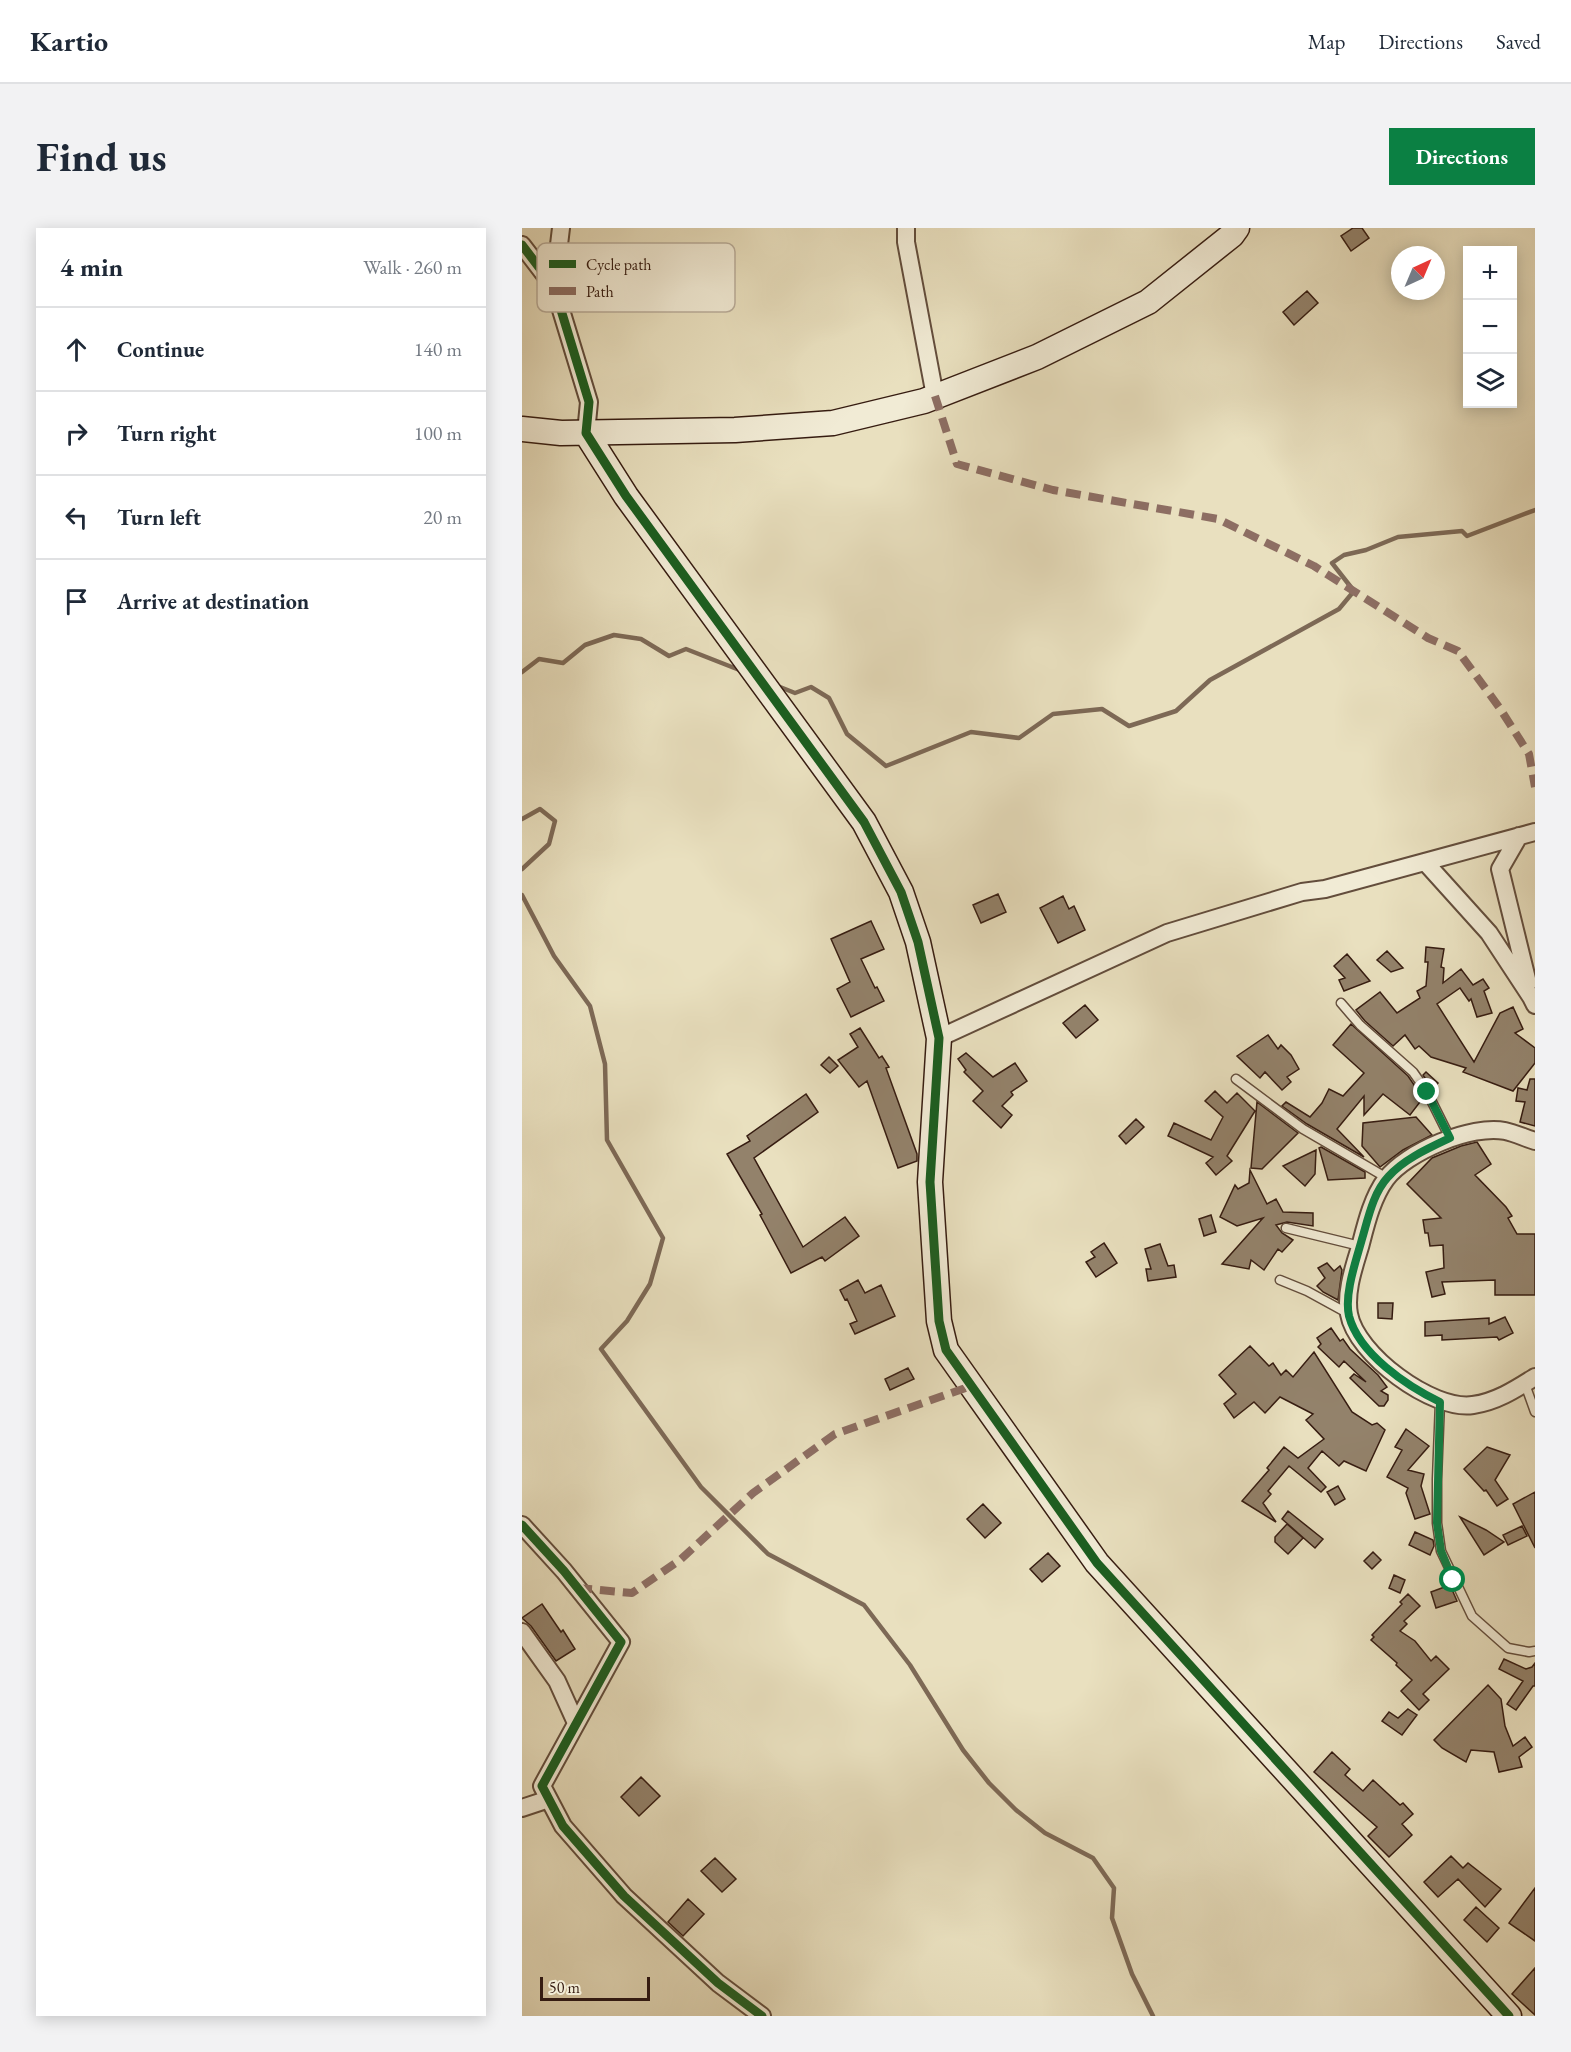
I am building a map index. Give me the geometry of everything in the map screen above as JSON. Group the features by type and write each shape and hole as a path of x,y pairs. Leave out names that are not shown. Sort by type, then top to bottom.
{"street":[{"path":"559,243 561,228"},
{"path":"906,228 906,242 935,396"},
{"path":"522,429 586,433 735,430 833,423 935,396 1037,357 1148,302 1232,235 1237,228"},
{"path":"522,245 537,264"},
{"path":"562,312 589,402 586,433 626,496 864,822 901,892 918,942 939,1038 930,1182 939,1321 946,1350 1097,1563 1509,2016"},
{"path":"939,1038 1167,933 1302,892 1325,889 1527,834"},
{"path":"1527,834 1500,869 1530,969 1533,1001"},
{"path":"1425,862 1489,933 1533,1001"},
{"path":"1530,1381 1496,1400 1473,1406 1453,1406 1440,1402 1417,1390 1389,1369 1367,1348 1349,1314 1352,1276 1360,1246 1374,1199 1387,1178 1399,1167 1450,1138 1488,1130 1504,1131 1535,1141"},
{"path":"522,1525 564,1571 621,1642 542,1786 563,1826 624,1896 718,1983 762,2016"},
{"path":"522,1632 557,1681 576,1723"},
{"path":"522,1808 549,1799"}],"lane":[{"path":"1341,1003 1360,1025 1413,1072 1427,1092 1450,1138"},
{"path":"1236,1079 1303,1129 1387,1178"},
{"path":"1286,1228 1360,1246"},
{"path":"1280,1280 1307,1291 1349,1314"},
{"path":"1530,1381 1535,1412"},
{"path":"1440,1402 1437,1523 1441,1551 1472,1616 1508,1648 1535,1651"}],"building":[{"path":"1353,228 1362,228 1369,238 1351,251 1341,236"},
{"path":"1307,291 1318,303 1294,325 1283,312"},
{"path":"998,894 1006,912 981,923 973,905"},
{"path":"1063,896 1069,909 1074,906 1085,930 1058,943 1040,908"},
{"path":"871,921 884,949 861,959 884,1001 851,1017 837,989 850,982 831,939"},
{"path":"1426,947 1444,949 1441,967 1444,968 1443,983 1461,969 1473,985 1483,979 1489,988 1484,991 1492,1013 1477,1017 1471,999 1469,1001 1460,988 1437,1004 1474,1062 1500,1013 1513,1007 1523,1029 1515,1033 1535,1048 1535,1063 1513,1091 1463,1072 1466,1068 1431,1057 1419,1046 1415,1049 1405,1035 1393,1046 1356,1010 1380,992 1397,1013 1420,998 1417,991 1426,986 1428,962 1425,962"},
{"path":"1387,951 1403,968 1391,972 1377,960"},
{"path":"1347,954 1370,981 1344,991 1339,980 1345,978 1334,966"},
{"path":"1085,1005 1098,1020 1076,1038 1063,1023"},
{"path":"1351,1024 1408,1076 1423,1098 1410,1115 1383,1094 1364,1115 1364,1096 1337,1129 1364,1157 1307,1124 1282,1106 1286,1102 1310,1117 1322,1103 1329,1089 1343,1096 1364,1073 1333,1045"},
{"path":"860,1028 879,1058 882,1056 889,1067 886,1068 917,1154 917,1161 898,1168 867,1081 859,1087 838,1060 858,1047 850,1034"},
{"path":"1268,1035 1278,1049 1281,1045 1291,1055 1299,1069 1287,1077 1291,1082 1282,1090 1265,1072 1260,1078 1237,1056"},
{"path":"966,1053 993,1077 1015,1063 1027,1081 1011,1092 1013,1095 1002,1106 1012,1115 1001,1128 973,1101 983,1091 964,1072 966,1070 958,1059"},
{"path":"829,1057 838,1066 830,1073 821,1065"},
{"path":"1426,1072 1438,1083 1432,1089 1423,1075"},
{"path":"1530,1079 1535,1079 1535,1126 1520,1122 1525,1102 1516,1101 1518,1088 1527,1090"},
{"path":"1215,1091 1227,1103 1237,1093 1255,1111 1227,1156 1232,1161 1216,1175 1206,1163 1213,1157 1168,1136 1174,1123 1211,1140 1223,1117 1205,1101"},
{"path":"806,1094 818,1112 754,1158 803,1247 845,1217 859,1236 825,1261 822,1257 791,1273 760,1215 762,1214 727,1154 750,1141 747,1136"},
{"path":"1257,1102 1298,1133 1262,1169 1251,1168"},
{"path":"1416,1117 1432,1135 1403,1150 1380,1167 1362,1146 1363,1123"},
{"path":"1136,1119 1144,1127 1126,1144 1119,1136"},
{"path":"1477,1142 1491,1164 1475,1175 1506,1207 1512,1216 1508,1218 1517,1234 1535,1234 1535,1295 1495,1295 1495,1280 1442,1282 1445,1294 1432,1297 1426,1272 1444,1268 1443,1245 1430,1246 1423,1220 1441,1218 1407,1184 1432,1158"},
{"path":"1321,1147 1365,1172 1365,1178 1328,1180 1319,1148"},
{"path":"1316,1150 1315,1174 1305,1186 1283,1166"},
{"path":"1250,1170 1267,1204 1276,1199 1283,1212 1313,1213 1313,1226 1287,1222 1276,1225 1282,1233 1293,1240 1282,1252 1278,1249 1264,1270 1251,1260 1249,1269 1222,1264 1263,1218 1237,1226 1220,1217 1235,1185 1238,1189 1249,1183"},
{"path":"1211,1215 1216,1232 1204,1236 1199,1219"},
{"path":"1104,1243 1117,1263 1096,1277 1086,1262 1095,1257 1091,1252"},
{"path":"1160,1244 1168,1266 1174,1265 1176,1277 1148,1281 1146,1269 1151,1269 1145,1249"},
{"path":"1327,1263 1334,1271 1340,1266 1342,1270 1338,1300 1317,1286 1325,1278 1318,1268"},
{"path":"858,1280 865,1293 881,1285 895,1316 855,1334 850,1324 857,1321 847,1299 845,1300 840,1290"},
{"path":"1378,1303 1393,1303 1392,1319 1378,1318"},
{"path":"1505,1317 1513,1333 1499,1340 1497,1337 1442,1340 1442,1335 1425,1336 1425,1322 1489,1318 1489,1324"},
{"path":"1331,1328 1340,1341 1343,1339 1387,1387 1381,1391 1388,1395 1384,1406 1379,1406 1350,1378 1354,1374 1366,1382 1344,1361 1339,1367 1318,1347 1321,1344 1317,1338"},
{"path":"1250,1346 1269,1366 1273,1363 1281,1375 1286,1370 1293,1377 1314,1352 1352,1412 1372,1425 1377,1423 1385,1430 1366,1471 1344,1461 1339,1466 1322,1451 1308,1468 1326,1487 1321,1492 1289,1466 1268,1491 1271,1494 1263,1503 1276,1522 1242,1501 1269,1470 1267,1468 1284,1447 1298,1458 1324,1439 1306,1420 1313,1414 1280,1397 1265,1413 1254,1402 1234,1418 1224,1404 1236,1394 1219,1375"},
{"path":"908,1368 914,1379 890,1390 885,1379"},
{"path":"1406,1429 1429,1446 1408,1470 1424,1474 1421,1486 1430,1514 1415,1519 1406,1493 1408,1488 1387,1477 1402,1450 1395,1447"},
{"path":"1487,1447 1510,1455 1495,1480 1508,1499 1497,1506 1486,1490 1484,1491 1464,1469"},
{"path":"1338,1486 1345,1499 1335,1505 1327,1492"},
{"path":"1535,1492 1535,1548 1513,1504"},
{"path":"983,1504 1001,1523 985,1538 967,1519"},
{"path":"1288,1511 1323,1539 1315,1548 1282,1519"},
{"path":"1460,1517 1486,1530 1504,1542 1484,1555"},
{"path":"1287,1524 1303,1538 1288,1554 1275,1542 1275,1537"},
{"path":"1522,1526 1527,1536 1508,1545 1503,1535"},
{"path":"1415,1532 1433,1540 1434,1546 1430,1555 1409,1545"},
{"path":"1373,1552 1381,1560 1372,1569 1364,1561"},
{"path":"1048,1553 1060,1566 1042,1582 1030,1569"},
{"path":"1394,1575 1405,1580 1400,1593 1389,1588"},
{"path":"1450,1585 1457,1601 1436,1608 1431,1592"},
{"path":"1408,1594 1420,1606 1404,1621 1407,1624 1400,1631 1415,1641 1431,1661 1436,1656 1449,1669 1423,1694 1429,1700 1419,1710 1401,1691 1412,1680 1371,1640 1374,1637 1372,1635 1402,1604 1400,1602"},
{"path":"542,1604 575,1649 556,1661 531,1626 522,1618"},
{"path":"1504,1659 1526,1669 1535,1663 1535,1686 1516,1710 1507,1704 1523,1681 1499,1669"},
{"path":"1488,1685 1501,1699 1505,1726 1513,1746 1525,1737 1532,1747 1519,1757 1522,1767 1499,1772 1494,1752 1471,1750 1466,1762 1442,1748 1434,1740"},
{"path":"1408,1709 1417,1715 1402,1735 1382,1721 1389,1712 1398,1718"},
{"path":"1332,1752 1350,1769 1345,1775 1363,1791 1373,1780 1400,1805 1403,1803 1413,1814 1402,1824 1412,1835 1389,1857 1368,1836 1377,1827 1314,1772"},
{"path":"641,1777 660,1796 639,1816 621,1797"},
{"path":"1451,1856 1463,1868 1468,1863 1501,1889 1485,1907 1458,1879 1438,1897 1424,1882"},
{"path":"715,1858 736,1879 722,1892 701,1871"},
{"path":"1535,1888 1535,1941 1509,1923"},
{"path":"688,1899 704,1914 683,1936 668,1922"},
{"path":"1476,1907 1499,1928 1487,1942 1464,1920"},
{"path":"1535,1968 1535,2015 1512,1994"}],"waterway":[{"path":"775,685 795,693 811,687 829,698 847,734 886,766 971,732 1019,738 1053,714 1102,709 1129,726 1176,711 1210,680 1339,609 1354,591 1332,563 1344,555 1366,550 1398,537 1462,531 1467,536 1535,510"},
{"path":"522,672 539,659 563,663 585,645 614,635 641,639 669,656 686,649 742,671"},
{"path":"522,819 540,809 555,821 549,844 522,869"},
{"path":"522,895 554,956 590,1006 605,1064 607,1140 663,1238 650,1284 627,1321 601,1349 701,1487 768,1554 864,1605 910,1665 963,1750 989,1783 1016,1810 1045,1833 1093,1858 1114,1888 1112,1918 1132,1974 1153,2016"}],"marked path":[{"path":"935,396 957,464 1053,490 1218,519 1314,566 1428,638 1458,651 1499,707 1529,754 1535,787"},
{"path":"577,1588 632,1593 680,1560 753,1493 835,1434 971,1386"}],"cycle path":[{"path":"522,245 537,265"},
{"path":"562,312 589,402 586,433 626,496 864,822 901,892 918,942 939,1038 930,1182 939,1321 946,1350 1097,1563 1509,2016"},
{"path":"522,1525 564,1571 621,1642 542,1786 563,1826 624,1896 718,1983 762,2016"}],"route":[{"path":"1427,1092 1450,1138 1399,1167 1387,1178 1374,1199 1352,1276 1349,1314 1367,1348 1389,1369 1417,1390 1440,1402 1437,1523 1441,1551 1453,1580"}]}
